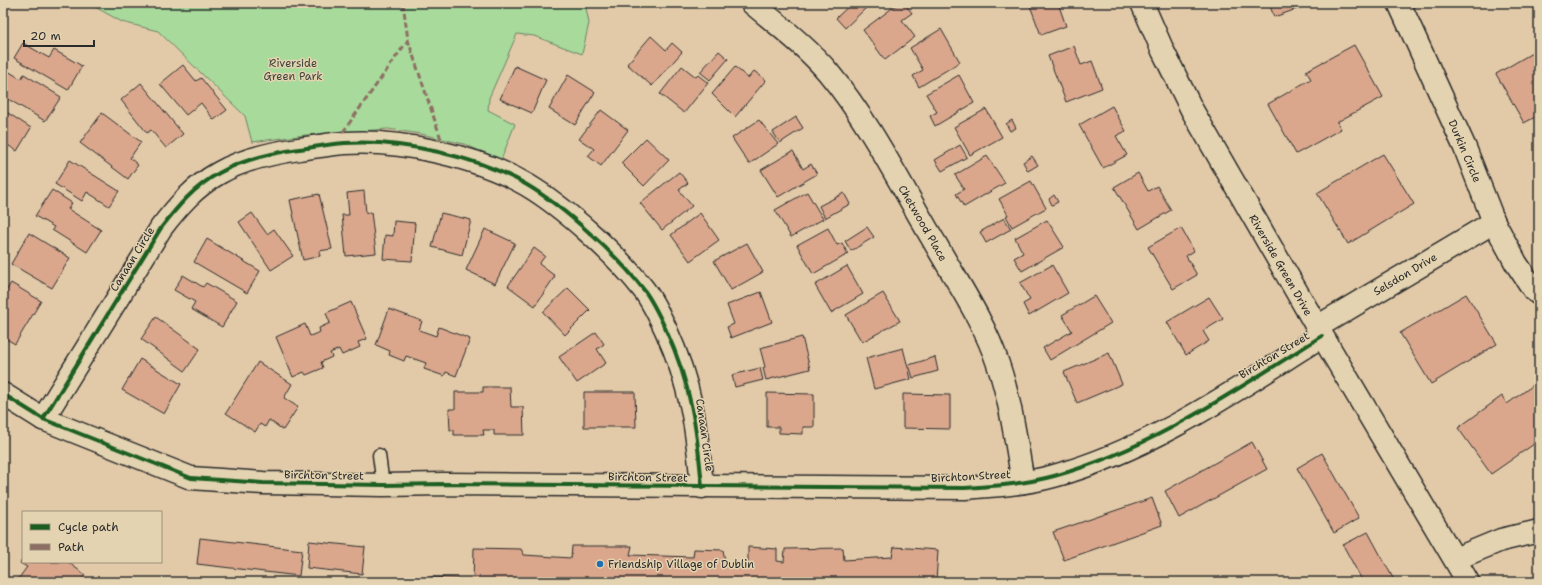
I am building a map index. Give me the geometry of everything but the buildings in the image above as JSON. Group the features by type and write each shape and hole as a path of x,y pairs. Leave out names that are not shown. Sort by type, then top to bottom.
{"street":[{"name":"Chetwood Place","path":"752,3 808,50 828,71 869,130 966,297 991,344 998,363 1007,393 1022,482"},
{"name":"Riverside Green Drive","path":"1142,3 1162,51 1192,110 1320,332 1468,582"},
{"name":"Durkin Circle","path":"1399,3 1465,148 1494,222 1516,263 1534,290 1539,294"},
{"name":"Canaan Circle","path":"43,419 161,228 183,200 194,189 234,165 271,154 345,143 387,144 430,150 477,164 525,184 549,200 611,254 644,290 660,317 673,346 690,396 698,442 702,486"},
{"name":"Selsdon Drive","path":"1320,332 1494,222"},
{"name":"Birchton Street","path":"3,394 43,419 191,478 263,483 383,485 444,484 964,488 994,486 1053,476 1098,462 1136,446 1179,424 1320,332"},
{"path":"1455,559 1501,540 1539,531"}],"lane":[{"path":"379,455 383,485"}],"green space":[{"name":"Riverside Green Park","path":"88,3 585,3 589,23 582,54 534,36 517,34 489,98 488,110 515,124 501,160 464,144 421,134 388,129 306,135 252,142 245,116 158,31 122,22"}],"marked path":[{"path":"97,3 130,7 158,3"},
{"path":"403,3 408,40 441,139"},
{"path":"343,132 408,40"}],"cycle path":[{"path":"43,419 161,228 180,205 202,184 228,168 248,160 268,155 339,143 390,144 414,147 463,158 508,175 527,185 542,194 573,219 605,247 633,276 644,290 656,310 675,350 692,407 698,445 702,487"},
{"path":"3,394 43,419 191,478 263,483 383,485 444,484 964,488 1043,479 1090,464 1125,450 1193,416 1322,336"}],"place":[{"name":"Friendship Village of Dublin","path":"600,564"}]}
